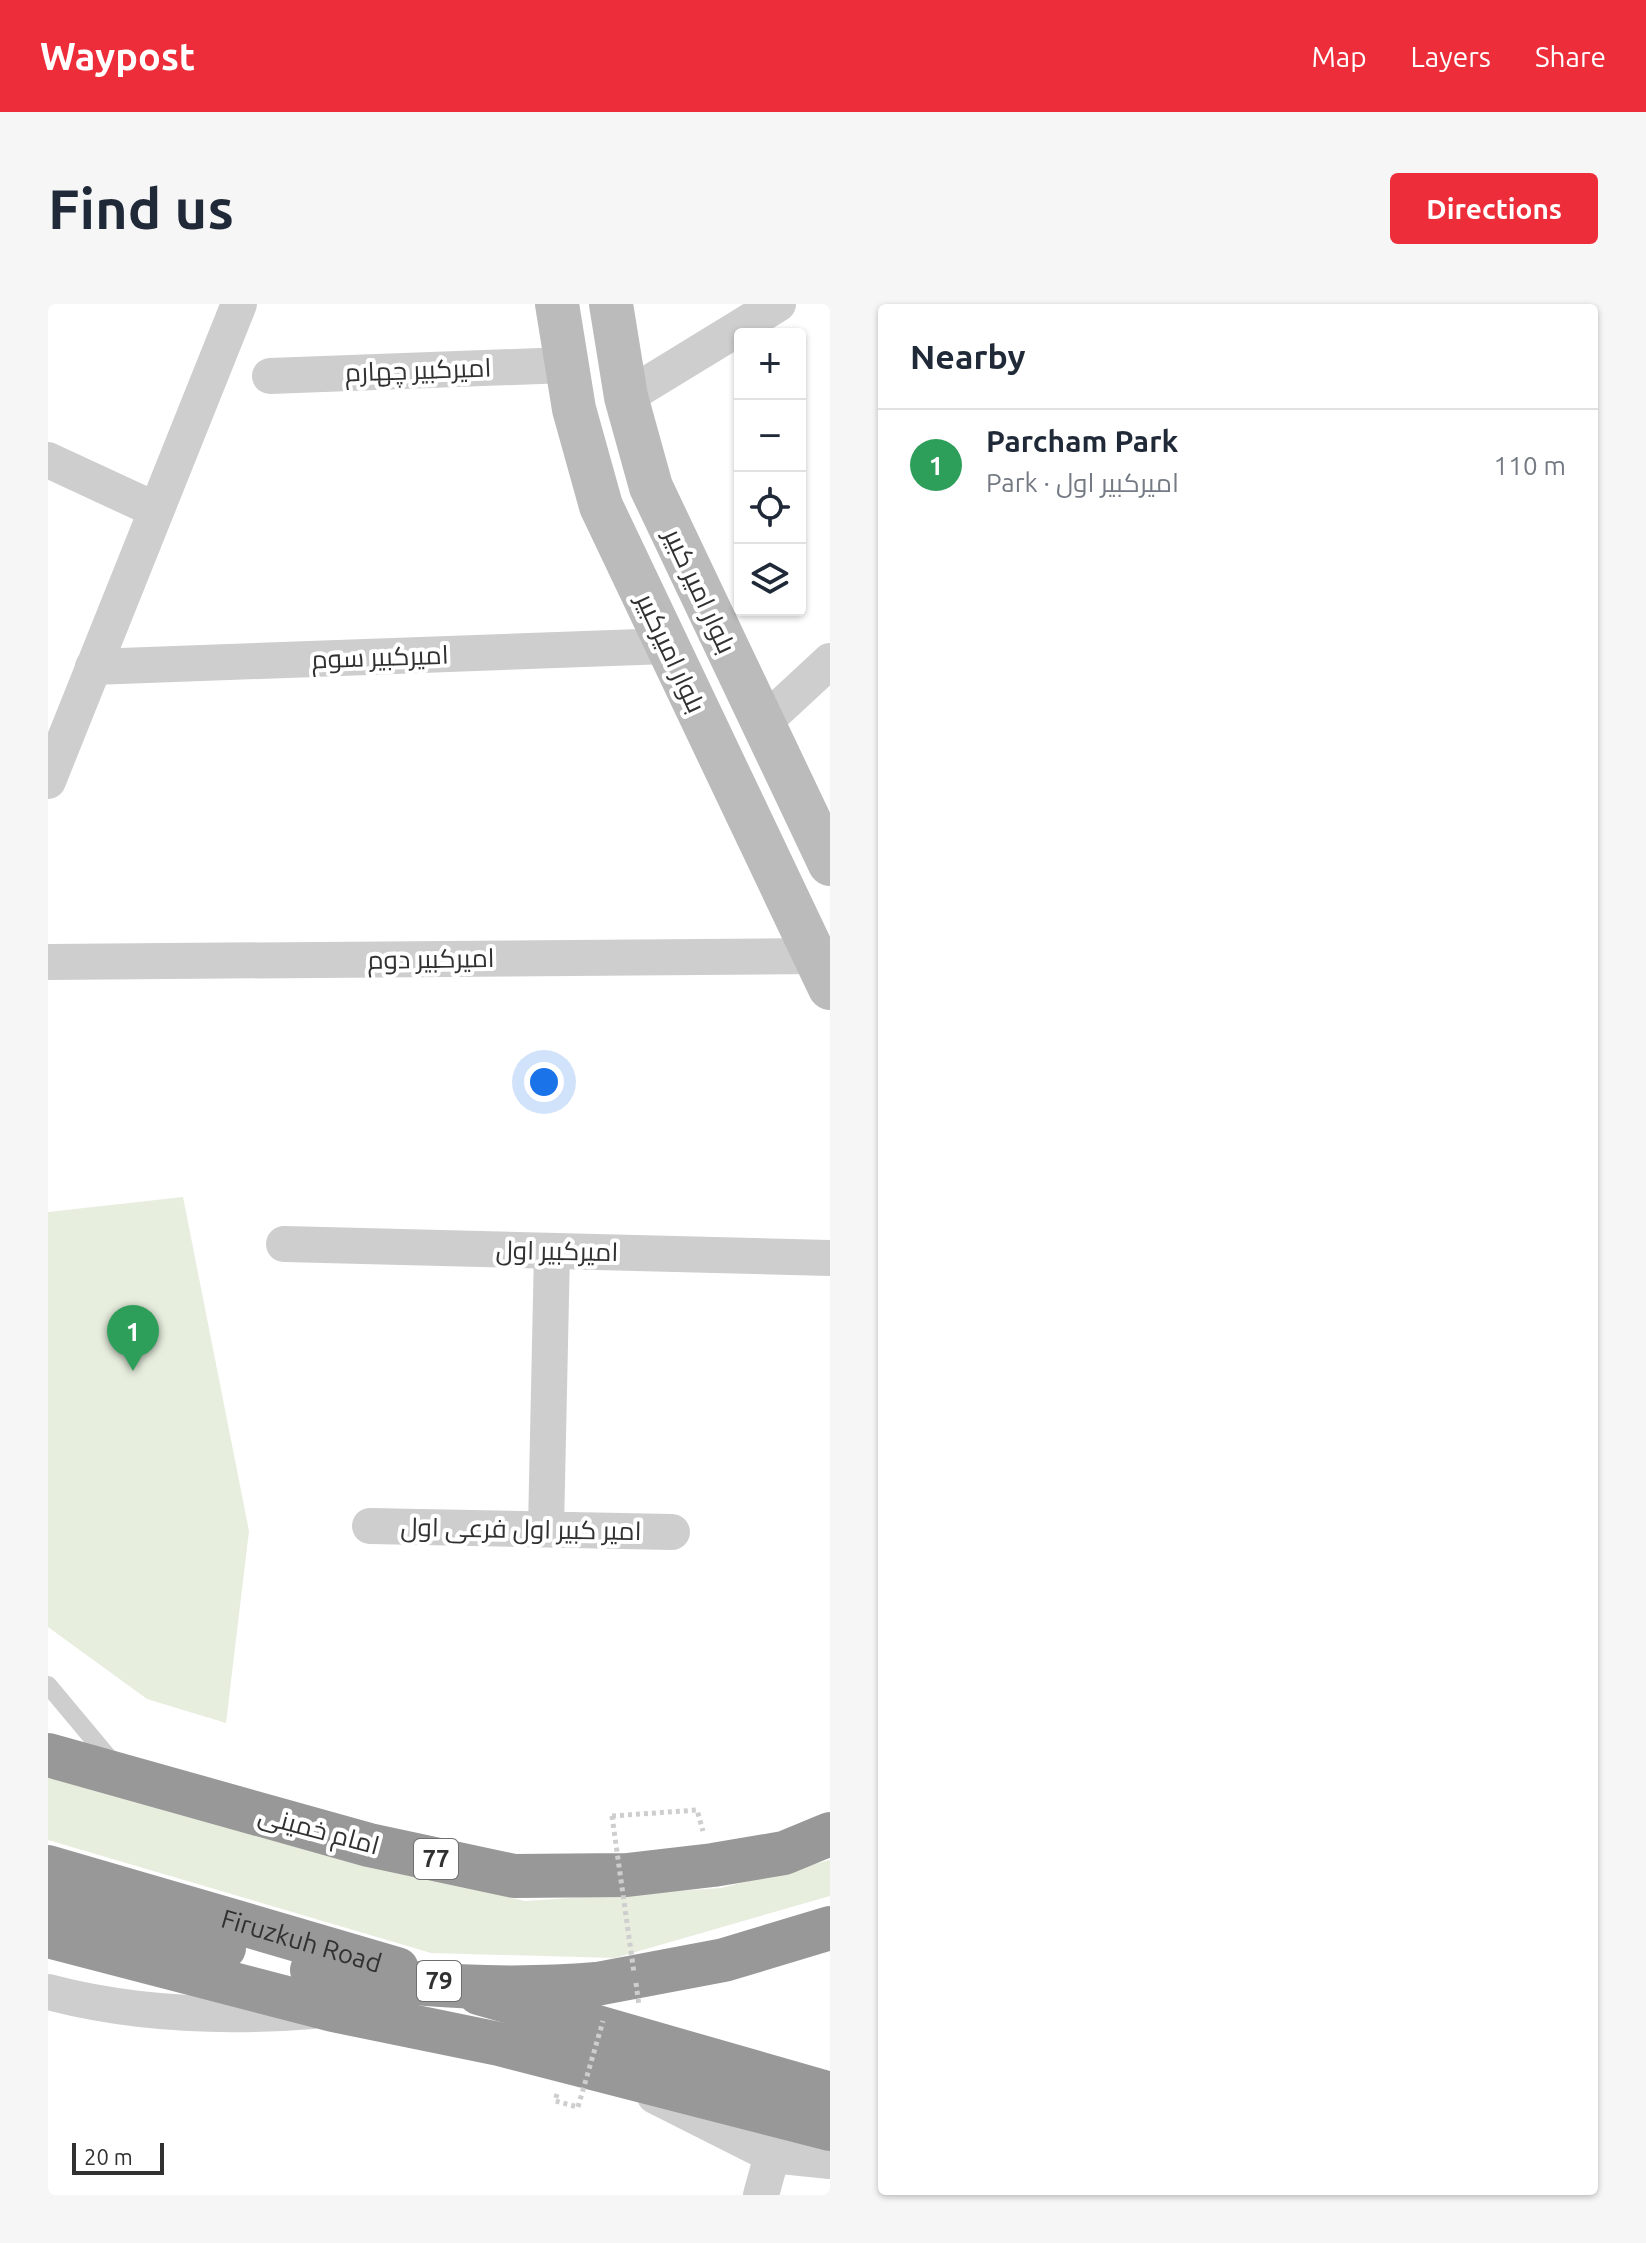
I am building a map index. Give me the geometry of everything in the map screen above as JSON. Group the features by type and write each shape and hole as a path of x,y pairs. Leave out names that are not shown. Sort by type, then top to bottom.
{"highway":[{"name":"امام خمینی","path":"48,1755 369,1845 514,1876 627,1875 713,1865 784,1853 830,1834"},
{"name":"Firuzkuh Road","path":"48,1867 830,2094"},
{"path":"48,1902 312,1970 463,1989 532,1989 600,2000 830,1928"},
{"name":"Firuzkuh Road","path":"48,1936 333,2010 499,2044 830,2129"}],"street":[{"path":"49,774 239,304"},
{"name":"بلوار امیرکبیر","path":"557,304 574,409 601,506 822,972"},
{"name":"بلوار امیر کبیر","path":"611,304 626,397 651,487 830,864"},
{"path":"626,397 778,304"},
{"name":"امیرکبیر چهارم","path":"270,376 567,365"},
{"path":"48,460 156,510"},
{"path":"601,506 651,487"},
{"name":"امیرکبیر سوم","path":"93,667 668,646"},
{"path":"763,723 830,661"},
{"name":"امیرکبیر دوم","path":"48,962 822,972"},
{"name":"امیرکبیر اول","path":"284,1244 830,1258"},
{"path":"546,1529 552,1251"},
{"name":"امیر کبیر اول فرعی اول","path":"370,1526 672,1532"},
{"path":"48,1992 165,2013 252,2016 333,2010"},
{"path":"604,2070 772,2155 830,2161"},
{"path":"761,2195 772,2155"}],"lane":[{"path":"48,1685 126,1778"}],"path":[{"path":"639,2006 612,1816 697,1810"},
{"path":"555,2101 578,2107 600,2000"}],"green space":[{"path":"183,1197 249,1531 226,1723 147,1699 48,1627 48,1212"},
{"path":"48,1774 362,1862 525,1901 721,1888 830,1860 830,1896 615,1958 431,1953 48,1840"}],"place":[{"name":"Parcham Park","path":"133,1371"}]}
